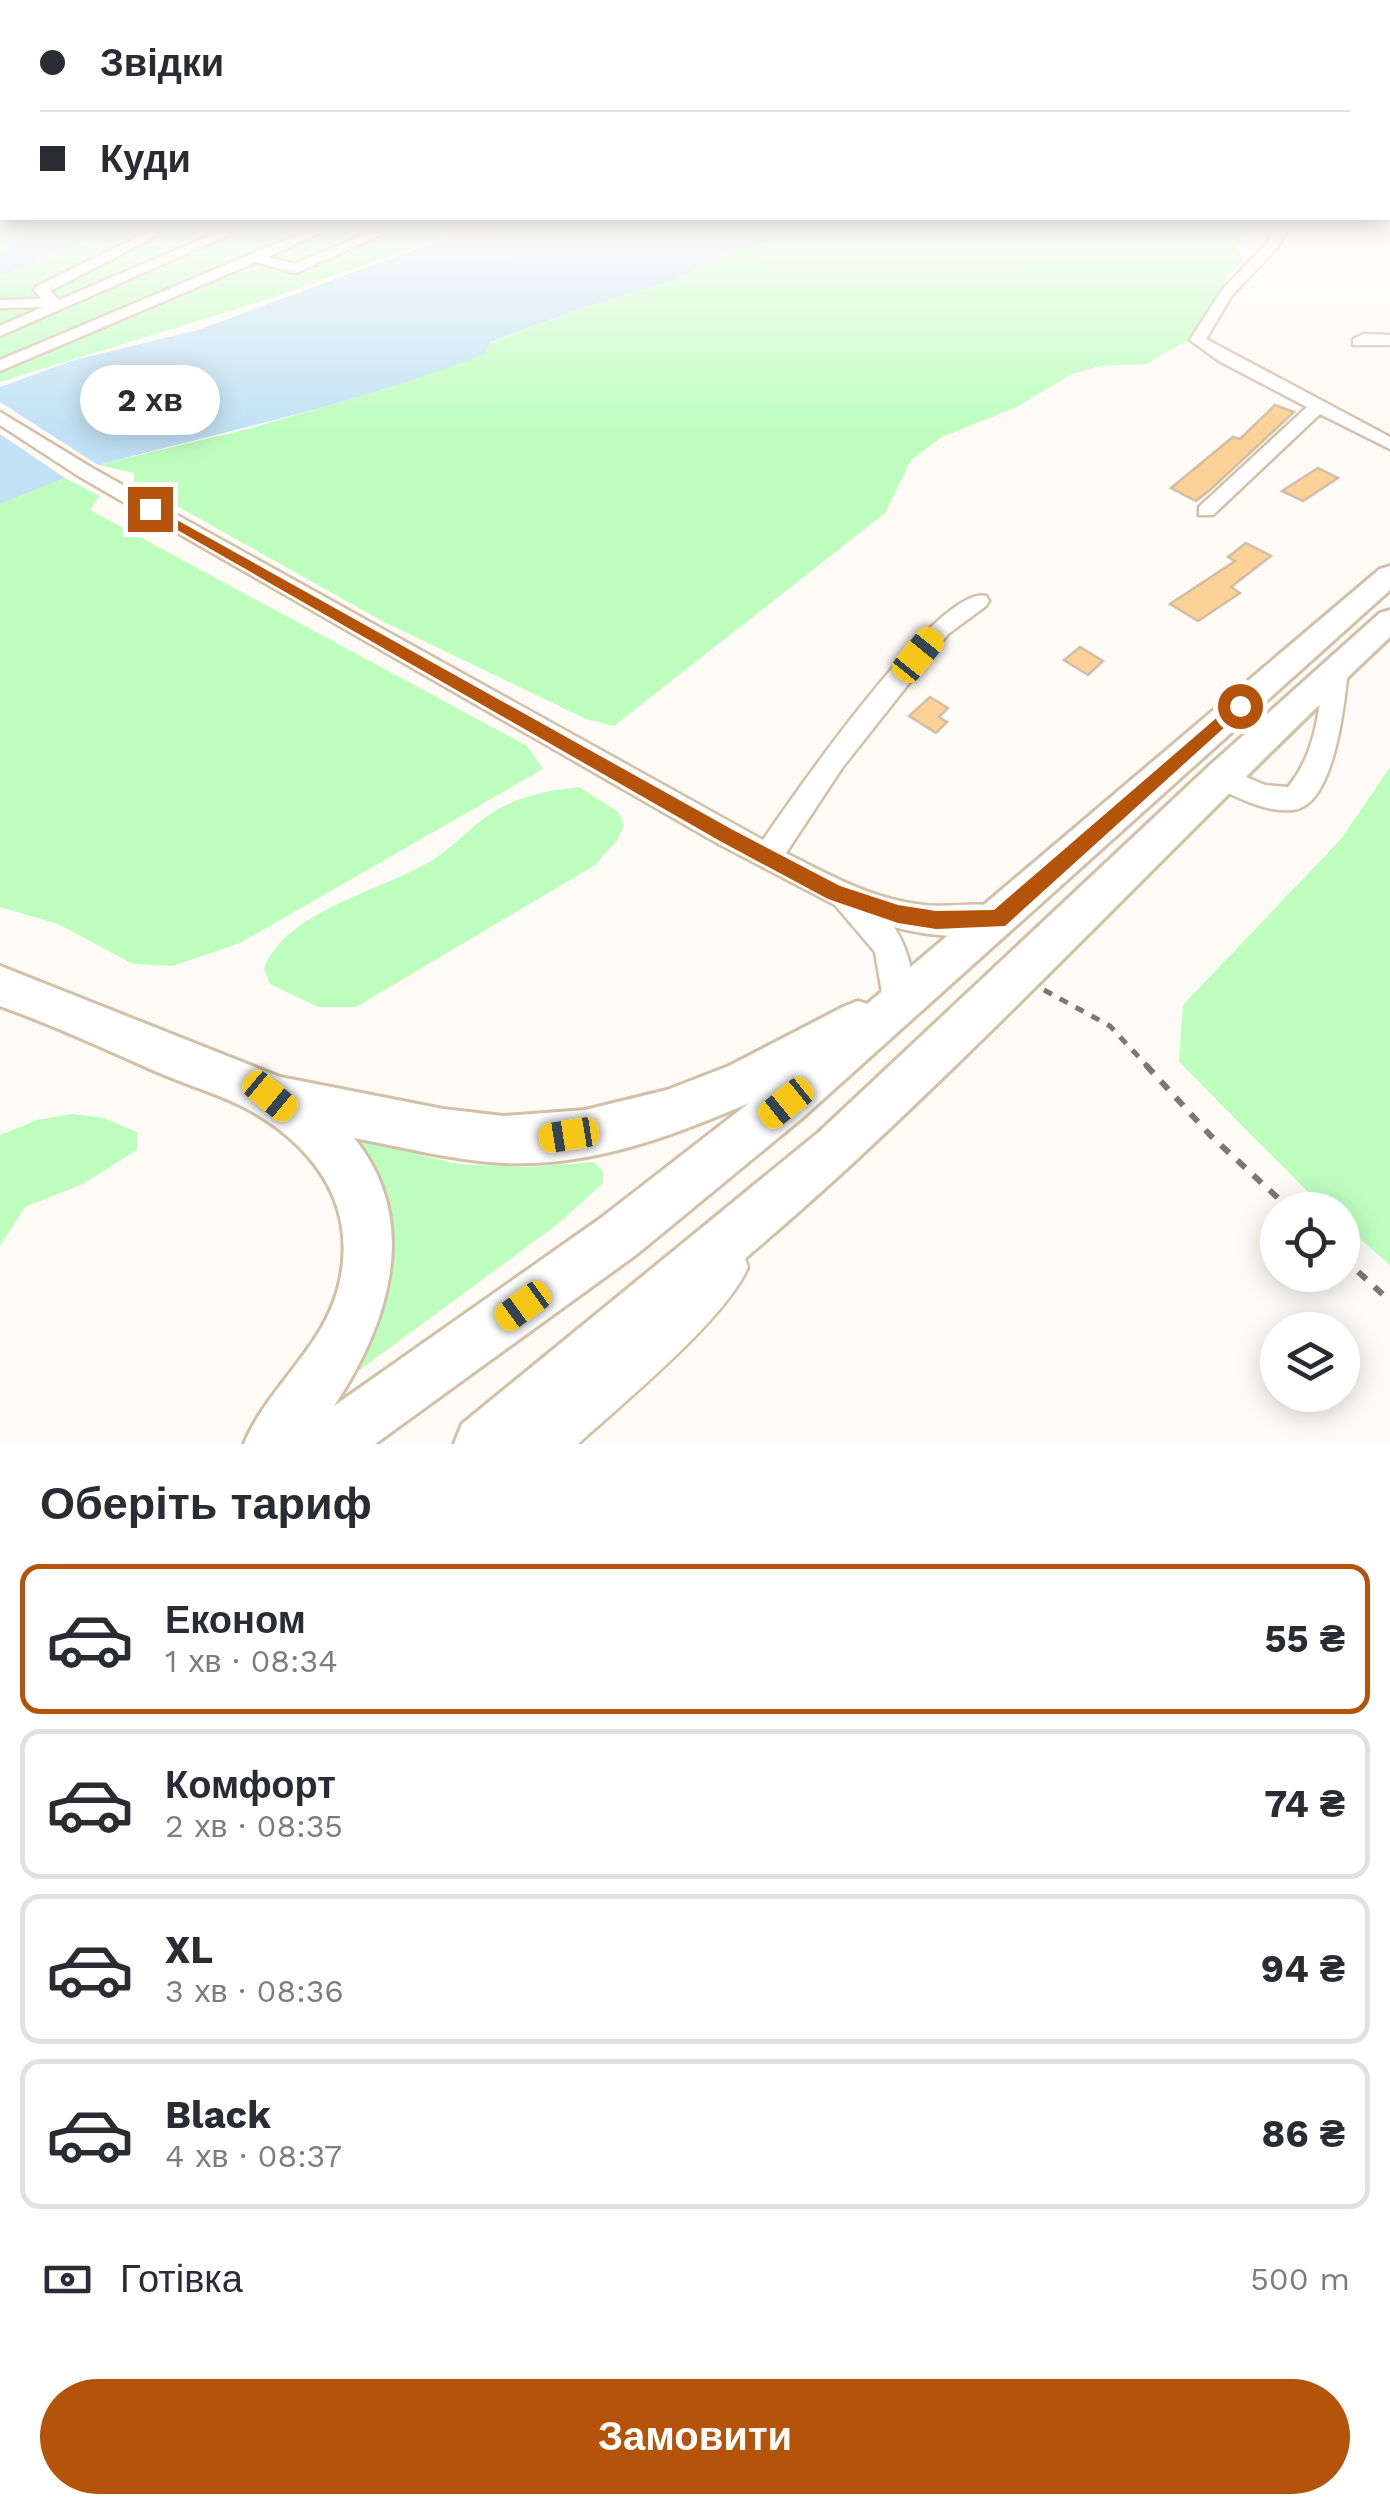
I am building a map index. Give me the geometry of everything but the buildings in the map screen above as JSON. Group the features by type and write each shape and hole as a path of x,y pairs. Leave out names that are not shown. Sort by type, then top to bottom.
{"main road":[{"path":"328,1444 619,1236 786,1103 1390,575"},
{"path":"482,1444 836,1148 1018,976 1220,776 1390,620"},
{"path":"0,986 270,1096 464,1136 539,1140 598,1131 686,1108 768,1074 911,991"},
{"path":"270,1096 334,1151 362,1194 370,1246 363,1301 341,1348 272,1444"}],"street":[{"path":"44,294 52,305"},
{"path":"0,330 77,294"},
{"path":"0,366 166,294"},
{"path":"1228,294 1198,340 1390,444"},
{"path":"0,304 52,305"},
{"path":"1358,342 1390,340"},
{"path":"1206,511 1305,415 1320,408"},
{"path":"0,417 87,473 835,892 898,914 936,920 998,919"},
{"path":"767,857 833,761 940,628 978,601"},
{"path":"1220,776 1262,796 1294,799 1315,777 1329,733 1336,670"},
{"path":"835,892 884,932 911,991"},
{"path":"546,1444 669,1332 836,1148"}],"path":[{"path":"1018,976 1110,1026 1211,1136 1272,1192"},
{"path":"1360,1274 1390,1301"}],"green space":[{"path":"0,294 282,294 266,300 0,382"},
{"path":"628,294 1217,294 1190,338 1147,364 1100,366 1072,374 1017,407 942,437 911,460 885,513 614,726 586,719 384,622 134,482 134,473 98,465 248,429 388,388 487,353 489,344"},
{"path":"65,478 100,496 90,510 527,746 543,769 240,943 173,966 133,964 58,924 0,907 0,504"},
{"path":"1390,767 1390,1265 1360,1239 1360,1192 1308,1192 1179,1062 1183,1005 1341,839"},
{"path":"579,787 618,812 624,825 618,839 595,865 356,1007 318,1007 270,984 264,969 275,949 312,918 429,862 500,808 533,795"},
{"path":"72,1114 104,1118 137,1132 137,1150 83,1184 25,1207 0,1246 0,1135 37,1120"},
{"path":"337,1135 458,1164 526,1167 594,1162 603,1172 603,1183 559,1223 330,1392 363,1337"}],"water":[{"path":"294,294 628,294 489,343 487,353 392,387 98,465 0,402 0,387 71,361 201,329"},
{"path":"0,434 65,478 0,504"}],"route":[{"path":"150,509 394,644 726,836 835,892 898,914 936,920 998,919 1240,706"}]}
